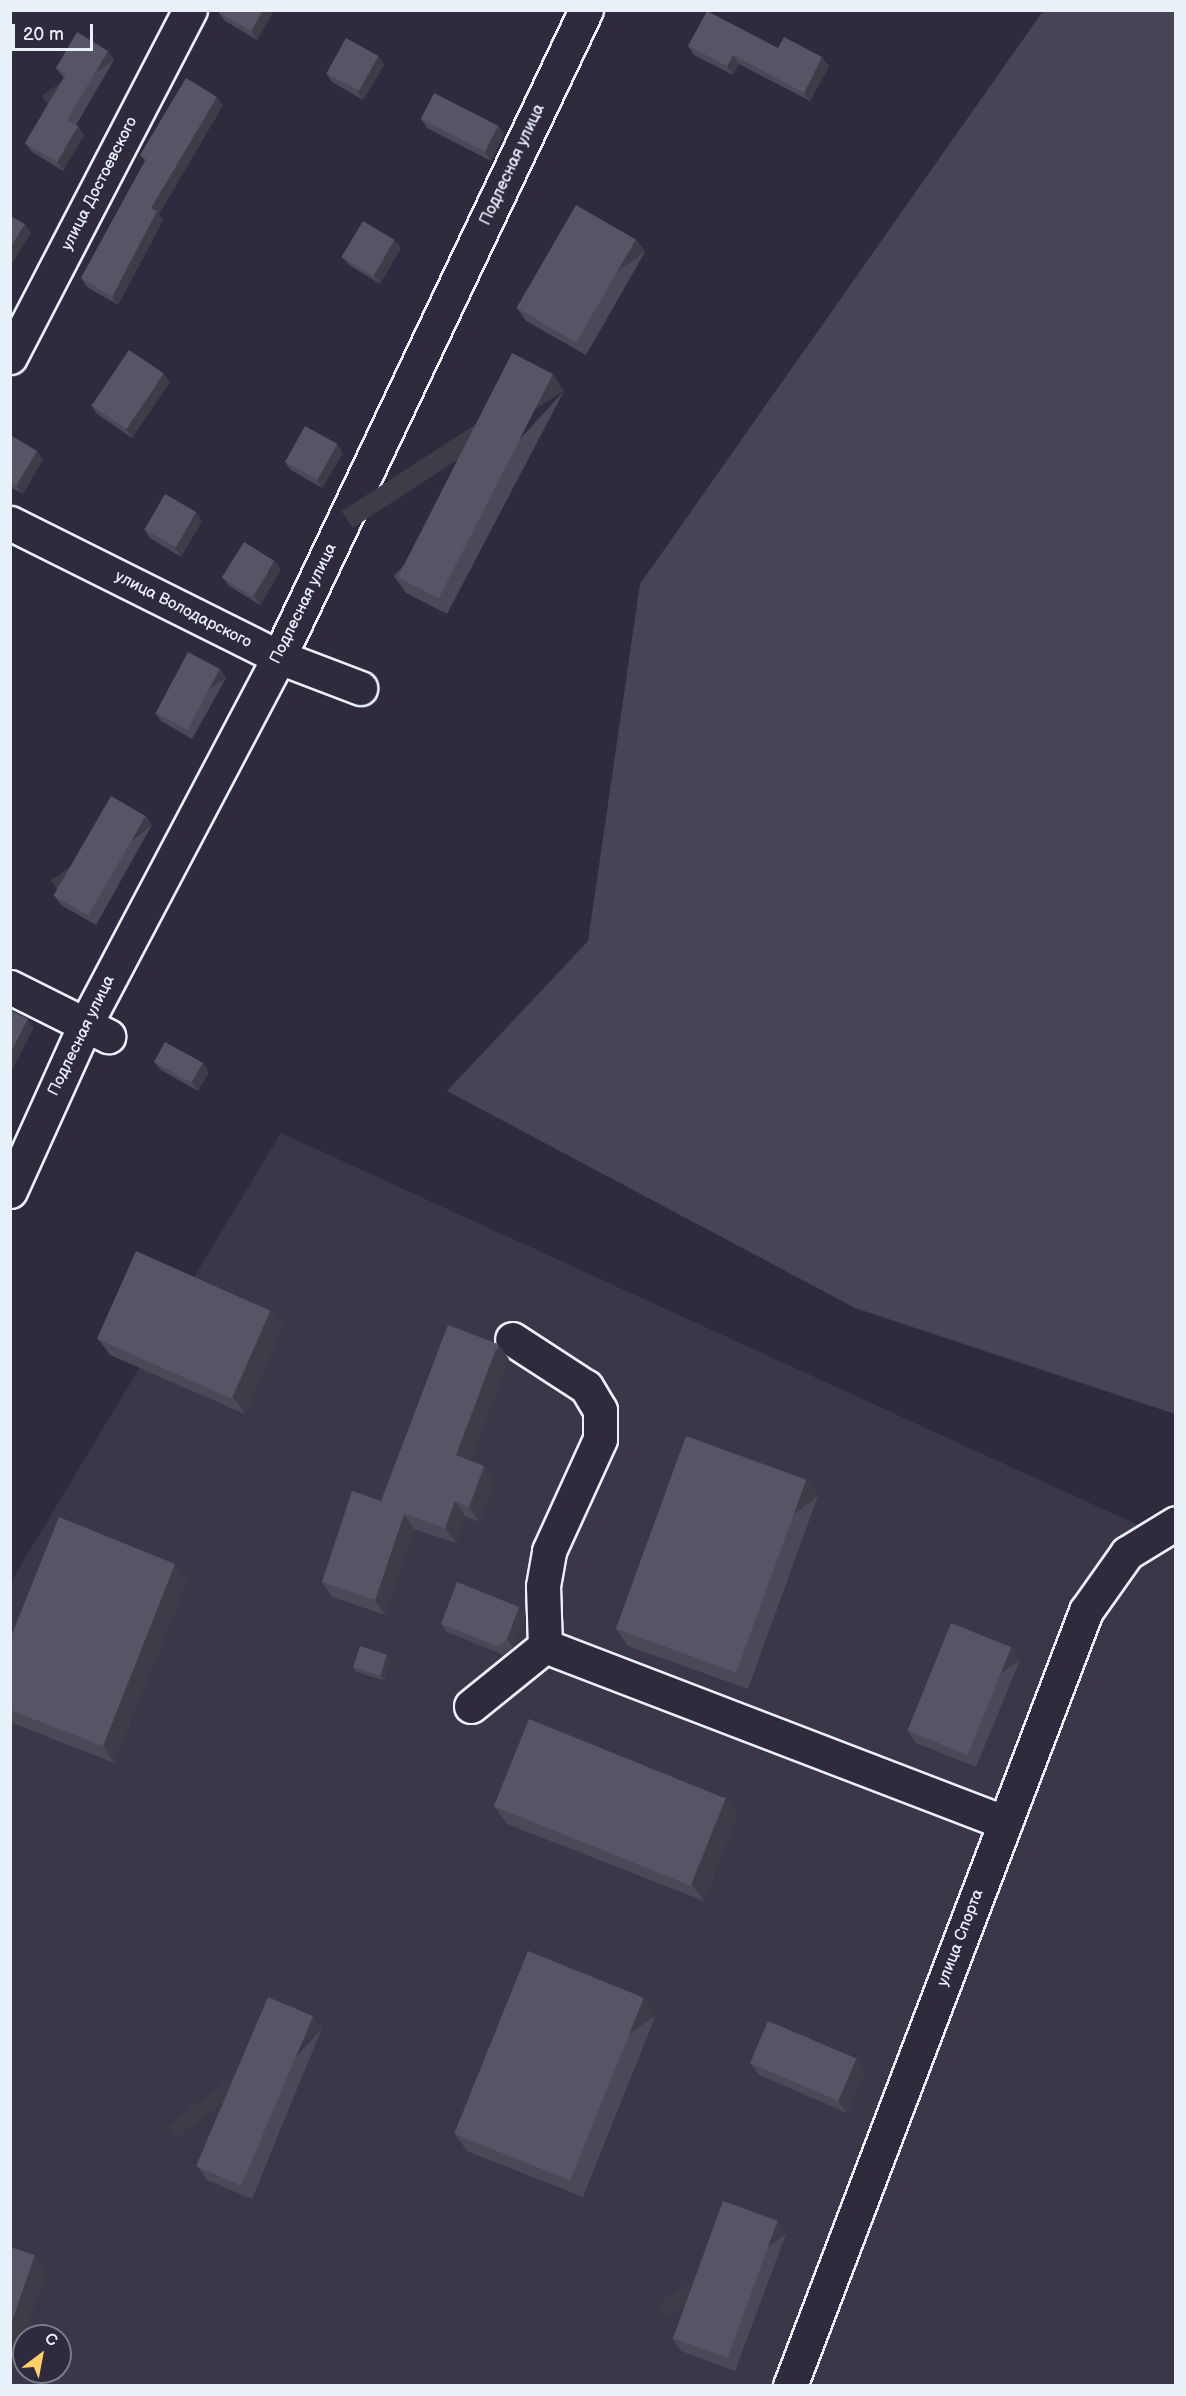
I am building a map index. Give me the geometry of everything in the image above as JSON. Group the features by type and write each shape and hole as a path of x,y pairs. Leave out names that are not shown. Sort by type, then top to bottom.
{"street":[{"name":"улица Достоевского","path":"10,357 190,10"},
{"name":"Подлесная улица","path":"10,1191 97,1031 279,657 586,10"},
{"name":"улица Володарского","path":"10,523 279,657 360,688"},
{"path":"10,987 97,1031"},
{"path":"512,1339 586,1387 600,1410 600,1439 549,1551 543,1586 545,1646"},
{"name":"улица Спорта","path":"790,2385 1086,1611 1127,1553 1176,1523"},
{"path":"471,1706 545,1646"},
{"path":"545,1646 1005,1823"}],"shaded area":[{"path":"1043,11 1175,11 1175,1414 855,1308 447,1091 588,941 640,584"},
{"path":"281,1133 1175,1542 1175,2385 11,2385 10,1583"}],"building":[{"path":"220,10 263,10 251,31 219,13"},
{"path":"707,11 778,48 784,37 822,57 804,93 733,55 727,66 688,46"},
{"path":"77,32 108,51 67,120 78,126 57,162 25,143 66,74 56,68"},
{"path":"346,38 378,56 359,91 327,73"},
{"path":"186,78 217,97 151,208 157,211 112,297 81,278 146,159 140,155"},
{"path":"434,93 498,126 485,152 421,119"},
{"path":"576,205 636,240 576,343 516,308"},
{"path":"10,216 25,224 10,248"},
{"path":"363,221 395,240 373,276 341,257"},
{"path":"129,350 164,373 126,429 92,406"},
{"path":"512,353 553,374 439,598 398,578"},
{"path":"305,426 337,444 317,480 285,462"},
{"path":"10,435 37,451 16,486 10,482"},
{"path":"165,494 196,512 176,548 144,530"},
{"path":"244,542 275,561 252,597 222,578"},
{"path":"188,652 220,669 187,730 156,713"},
{"path":"111,796 146,816 88,916 54,896"},
{"path":"10,1010 28,1019 10,1054"},
{"path":"165,1042 203,1063 191,1083 154,1062"},
{"path":"136,1251 270,1311 231,1398 97,1339"},
{"path":"448,1325 498,1344 456,1455 484,1466 469,1507 455,1501 445,1528 404,1514 375,1600 322,1582 352,1491 381,1501"},
{"path":"686,1436 806,1480 736,1672 616,1629"},
{"path":"59,1517 175,1564 103,1746 10,1710 10,1639"},
{"path":"457,1582 519,1607 507,1639 498,1646 441,1624"},
{"path":"951,1623 1011,1647 968,1755 908,1731"},
{"path":"360,1646 387,1655 380,1676 353,1667"},
{"path":"529,1719 726,1798 690,1886 494,1806"},
{"path":"528,1951 644,1998 570,2180 454,2134"},
{"path":"268,1997 313,2016 241,2186 196,2166"},
{"path":"768,2021 856,2059 838,2101 750,2063"},
{"path":"723,2201 778,2221 728,2358 673,2338"},
{"path":"10,2247 35,2255 10,2327"}]}
